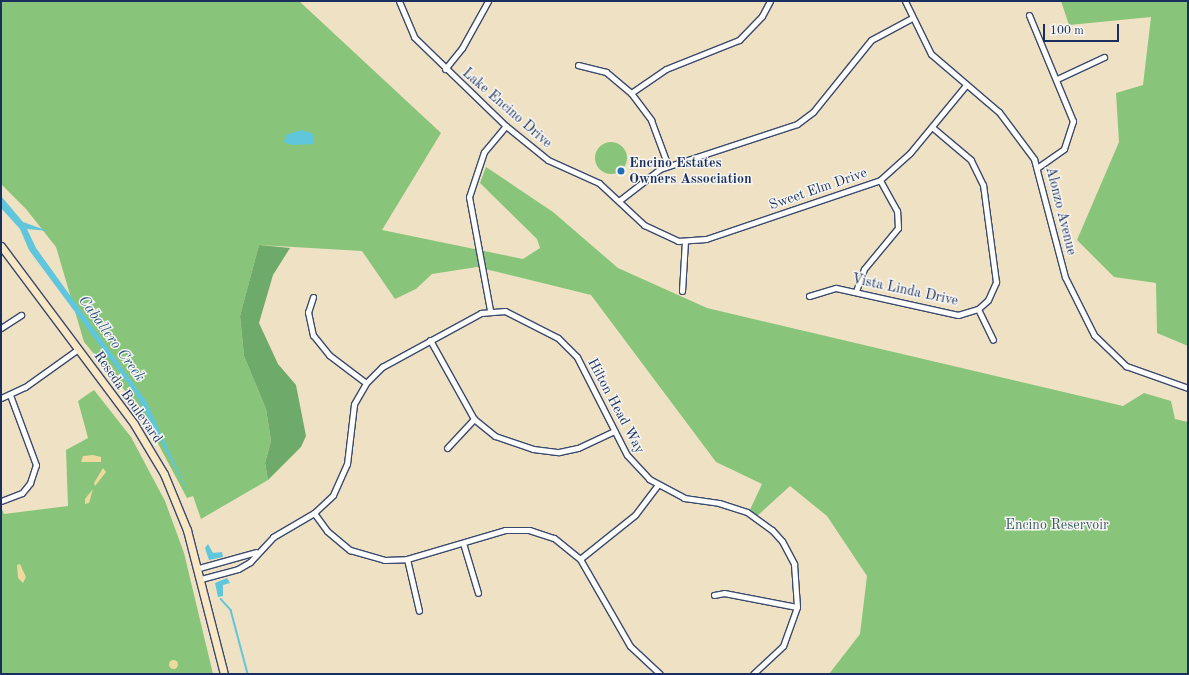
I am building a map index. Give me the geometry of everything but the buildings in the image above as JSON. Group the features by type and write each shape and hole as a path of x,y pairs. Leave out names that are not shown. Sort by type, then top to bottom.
{"main road":[{"name":"Reseda Boulevard","path":"1,246 134,424 164,474 199,568 224,674"}],"street":[{"name":"Lake Encino Drive","path":"399,1 414,37 445,70 536,152 599,183 620,200 653,231 684,241"},
{"path":"445,70 462,48 488,1"},
{"path":"631,93 666,69 739,40 762,16 770,1"},
{"name":"Alonzo Avenue","path":"905,1 912,18 931,54 1014,128 1038,167 1065,277 1094,334 1126,366 1188,388"},
{"path":"1029,15 1072,112 1072,130 1060,154 1038,167"},
{"path":"620,200 642,179 668,166 797,124 813,112 871,40 912,18"},
{"path":"1057,79 1104,57"},
{"path":"578,65 606,72 631,93 651,120 668,166"},
{"name":"Sweet Elm Drive","path":"684,241 706,239 880,180 895,169 966,85"},
{"path":"201,579 238,569 273,537 314,513 333,495 344,475 352,413 366,382 382,367 430,340 490,310 469,205 470,188 484,152 506,126"},
{"path":"932,127 971,160 987,198 996,282 988,300 978,309 993,340"},
{"path":"856,291 864,269 898,228 897,210 880,180"},
{"path":"682,291 684,241"},
{"name":"Vista Linda Drive","path":"809,296 836,288 856,291 945,314 968,314 978,309"},
{"path":"313,297 308,312 313,336 329,355 366,382"},
{"name":"Hilton Head Way","path":"490,310 505,311 546,331 568,346 586,370 614,431 632,462 658,485 684,498 734,506 772,530 794,564 797,607"},
{"path":"1,328 21,315"},
{"path":"430,340 474,419 494,436 546,451 578,448 614,431"},
{"path":"1,398 10,395 78,350"},
{"path":"1,501 22,493 36,465 10,395"},
{"path":"447,448 474,419"},
{"path":"580,559 635,515 658,485"},
{"path":"314,513 327,531 350,550 374,559 407,559 505,530 529,530 554,538 580,559 630,646 660,674"},
{"path":"463,543 478,593"},
{"path":"199,568 257,552"},
{"path":"407,559 419,611"},
{"path":"714,594 724,593 797,607 783,646 753,674"}],"green space":[{"name":"Encino Reservoir","path":"1,1 299,1 441,133 382,230 523,259 540,248 537,239 480,183 486,167 553,212 618,268 707,308 1123,406 1144,393 1171,401 1175,419 1188,422 1188,674 829,674 860,634 867,576 827,516 790,486 757,516 749,512 762,484 716,462 591,295 477,267 432,274 416,289 395,299 362,251 259,245 240,316 244,356 266,409 271,441 265,463 268,480 201,519 193,496 187,498 138,406 84,342 56,247 26,209 1,184"},
{"path":"1061,1 1188,1 1188,346 1157,333 1156,283 1114,277 1077,240 1119,142 1116,93 1143,85 1151,17 1069,25"},
{"path":"611,142 620,145 624,149 627,158 624,167 620,171 611,174 602,171 598,167 595,158 598,149 602,145"},
{"path":"259,245 290,248 273,275 259,323 278,364 296,385 306,436 301,447 268,480 265,463 271,441 266,409 244,356 240,316"},
{"path":"94,390 131,437 165,501 184,553 213,674 1,674 1,507 4,514 68,506 66,450 88,438 78,401"}],"sand":[{"path":"93,455 101,457 101,462 81,462 83,456"},
{"path":"103,468 106,472 95,486 94,483"},
{"path":"93,489 89,503 85,504 85,499"},
{"path":"20,564 26,577 23,583 18,578 17,565"},
{"path":"173,659 178,664 173,669 168,664"}],"water":[{"path":"301,130 314,134 313,144 292,145 284,142 286,135"},
{"path":"1,196 23,222 48,231 27,229 36,248 146,401 190,496 135,393 29,250 20,229 1,208"},
{"path":"208,544 213,553 222,552 223,557 209,560 205,548"},
{"path":"227,578 230,583 223,585 223,596 218,597 215,583"}],"waterway":[{"name":"Caballero Creek","path":"221,599 231,610 248,674"}],"place":[{"name":"Encino Estates Owners Association","path":"621,171"}]}
